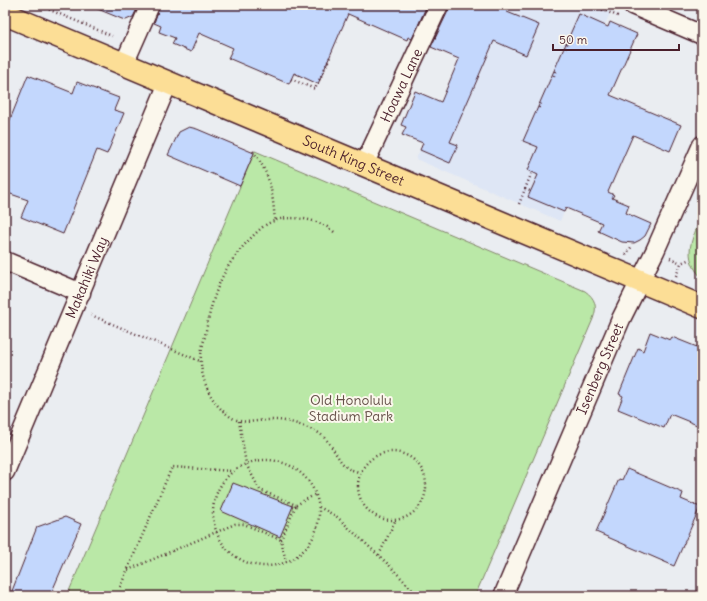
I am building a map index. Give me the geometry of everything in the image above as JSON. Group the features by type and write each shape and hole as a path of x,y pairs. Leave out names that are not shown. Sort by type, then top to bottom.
{"main road":[{"name":"South King Street","path":"5,14 702,307"}],"street":[{"path":"124,64 150,5"},
{"name":"Hoawa Lane","path":"364,165 439,5"},
{"path":"632,5 702,35"},
{"name":"Makahiki Way","path":"5,472 168,82"},
{"name":"Isenberg Street","path":"503,596 618,326 655,251 702,145"},
{"path":"5,261 81,293"}],"path":[{"path":"38,5 113,37"},
{"path":"566,48 569,40"},
{"path":"292,79 315,89 331,54"},
{"path":"253,151 266,171 270,184 274,220"},
{"path":"519,204 532,172"},
{"path":"525,189 530,191"},
{"path":"334,232 313,220 290,218 274,220 256,232 234,256 219,282 208,320 200,361 202,377 208,390 217,404 227,415 245,423 257,420 274,420 292,422 307,427 320,434 331,445 348,468 360,472"},
{"path":"624,257 632,246"},
{"path":"668,257 681,263"},
{"path":"676,275 681,263 690,259"},
{"path":"91,315 200,361"},
{"path":"239,421 246,464 260,490 296,505"},
{"path":"385,452 397,452 408,456 418,463 424,473 427,484 426,496 412,515 401,520 395,520 390,521 379,518 370,513 358,494 360,472 366,463 375,456 385,452"},
{"path":"272,460 289,465 304,476 316,494 319,507 318,524 312,539 302,552 286,562 272,566 255,565 240,560 226,549 215,533 212,516 214,498 223,481 233,471 253,461 272,460"},
{"path":"120,587 172,467 233,471"},
{"path":"286,562 281,540 296,505 316,494"},
{"path":"319,507 336,516 379,556 418,596"},
{"path":"379,556 395,520"},
{"path":"128,570 236,524 244,524 281,540"}],"shaded area":[{"path":"483,5 591,5 610,13 550,153 584,167 560,221 416,159"}],"green space":[{"name":"Old Honolulu Stadium Park","path":"255,151 585,291 591,296 595,303 595,314 593,319 475,596 67,596"},
{"path":"702,216 702,278 692,262 690,247"}],"building":[{"path":"88,5 139,5 133,17 126,20"},
{"path":"160,5 427,5 412,39 408,37 407,40 348,14 318,84 294,73 289,84 228,58 233,48 199,33 191,52 172,44 175,38 159,32 161,26 154,23"},
{"path":"449,5 509,5 507,12 539,25 526,55 494,41 450,142 458,145 450,163 420,150 423,143 402,135 406,127 401,125 415,91 441,102 459,59 431,47 449,9"},
{"path":"579,14 608,27 610,22 637,34 610,95 681,125 670,151 633,135 608,192 614,195 612,198 629,205 626,213 651,224 645,236 634,243 622,242 598,231 602,223 566,208 564,212 528,197 538,175 528,170 538,147 523,141"},
{"path":"28,75 73,93 77,82 119,98 114,110 124,113 107,154 97,150 63,234 21,217 28,200 5,192 5,132"},
{"path":"189,127 254,153 240,186 168,155 179,132"},
{"path":"650,332 670,340 672,337 702,349 702,427 670,414 664,428 618,409 623,396 619,394 638,348 643,351"},
{"path":"627,469 683,493 681,499 700,507 674,566 596,532 619,479 622,480"},
{"path":"233,483 293,506 280,537 221,511"},
{"path":"65,517 81,524 50,596 10,596 37,527"}]}
